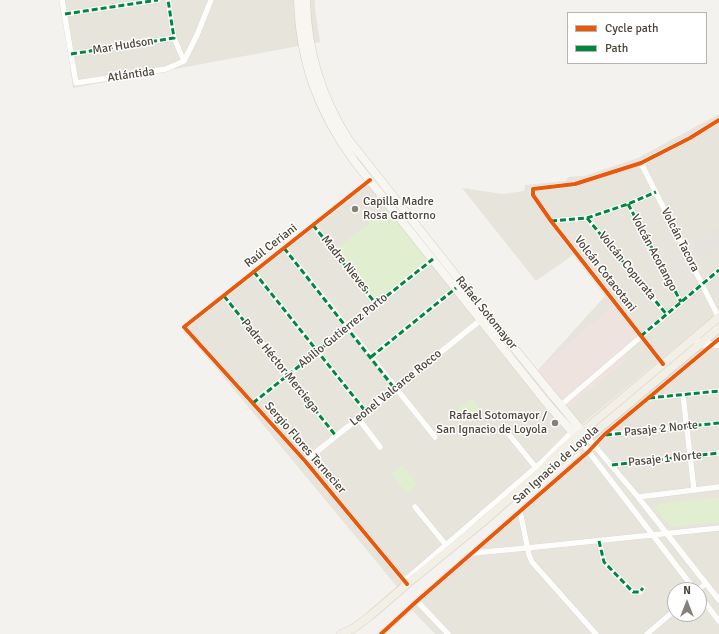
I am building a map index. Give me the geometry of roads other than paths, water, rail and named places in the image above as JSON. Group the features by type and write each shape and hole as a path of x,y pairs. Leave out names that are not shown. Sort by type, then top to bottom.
{"main road":[{"name":"Rafael Sotomayor","path":"298,0 302,42 308,70 315,91 333,130 358,159 484,318 545,401 580,436"},
{"name":"Rafael Sotomayor","path":"306,0 310,45 320,84 331,110 370,180 456,288 561,405 580,436"},
{"name":"San Ignacio de Loyola","path":"580,436 697,341 719,317"},
{"name":"San Ignacio de Loyola","path":"341,634 354,628 370,616 405,582 483,522 539,470 557,463 580,436 663,364 719,328"}],"street":[{"path":"62,0 71,54"},
{"path":"65,14 158,0"},
{"path":"168,0 174,38 184,61"},
{"path":"184,61 197,35 211,0"},
{"name":"Mar Hudson","path":"71,54 174,38"},
{"name":"Atlántida","path":"71,54 76,83 166,69 184,61"},
{"path":"641,163 690,138 719,120"},
{"name":"Volcán Tacora","path":"641,163 719,317"},
{"name":"Volcán Cotacotani","path":"641,163 576,184 533,189 533,195 551,221 663,364"},
{"name":"Raúl Ceriani","path":"184,327 370,180"},
{"path":"551,221 587,218 628,204 656,192"},
{"name":"Volcán Acotango","path":"628,204 681,302"},
{"name":"Volcán Copurata","path":"587,218 667,315"},
{"name":"Madre Nieves","path":"313,225 376,304"},
{"path":"284,248 395,389 435,437"},
{"name":"Abilio Gutierrez Porto","path":"253,403 433,259"},
{"path":"561,405 719,270"},
{"path":"254,272 366,412"},
{"path":"370,357 456,288"},
{"name":"Padre Héctor Merciega","path":"224,296 336,436"},
{"name":"Leonel Valcarce Rocco","path":"304,461 484,318"},
{"name":"Sergio Flores Ternecier","path":"184,327 304,461 405,582"},
{"name":"San Ignacio de Loyola","path":"384,633 417,600 588,452 604,435 716,345 719,339"},
{"path":"697,341 716,345"},
{"path":"649,398 719,391"},
{"path":"683,395 694,490"},
{"path":"358,418 380,446"},
{"name":"Pasaje 2 Norte","path":"604,435 719,423"},
{"path":"507,432 539,470"},
{"name":"Rafael Sotomayor","path":"580,436 594,445 612,465 705,582"},
{"name":"Rafael Sotomayor","path":"580,436 588,452 690,582"},
{"name":"San Ignacio de Loyola","path":"405,582 446,544 580,436"},
{"name":"Pasaje 1 Norte","path":"612,465 719,453"},
{"path":"638,497 719,488"},
{"path":"415,507 446,544"},
{"path":"520,511 527,548 532,562 596,634"},
{"path":"472,553 719,528"},
{"path":"599,541 604,562 633,592 640,592 643,588"},
{"name":"Rafael Sotomayor","path":"707,584 719,600"},
{"path":"417,600 448,634"},
{"path":"707,605 719,621"},
{"path":"647,634 667,617"}],"place":[{"name":"Capilla Madre Rosa Gattorno","path":"355,209"},
{"name":"Rafael Sotomayor / San Ignacio de Loyola","path":"555,423"}]}
